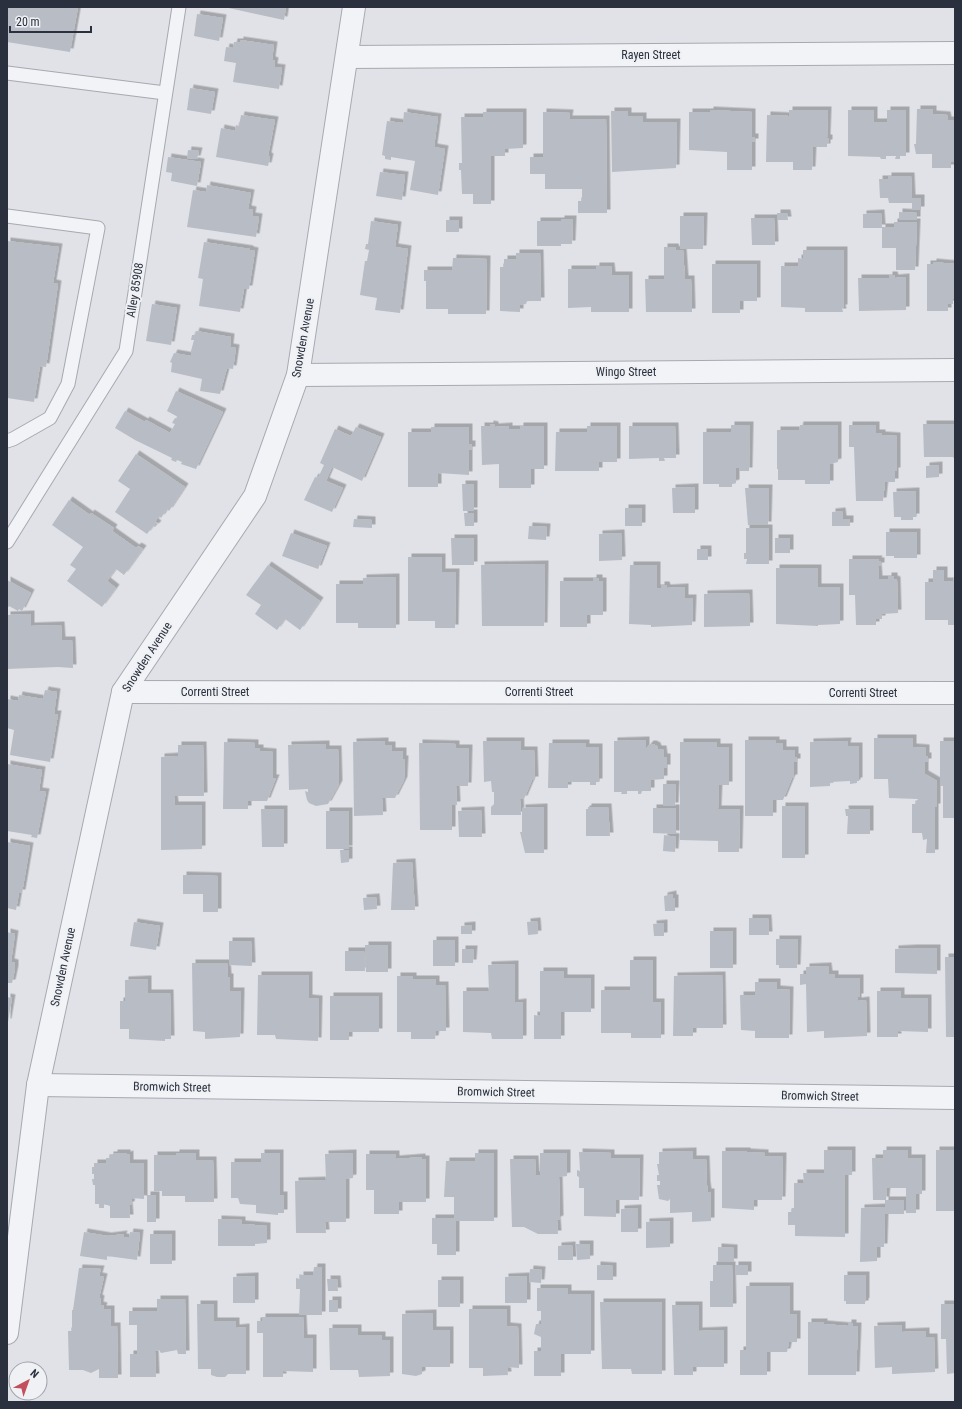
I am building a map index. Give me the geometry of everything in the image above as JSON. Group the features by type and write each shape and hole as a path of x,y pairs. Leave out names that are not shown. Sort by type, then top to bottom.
{"street":[{"name":"Snowden Avenue","path":"7,1333 38,1085 123,692 255,496 298,375 354,7"},
{"name":"Rayen Street","path":"347,57 955,53"},
{"name":"Wingo Street","path":"298,375 955,370"},
{"name":"Correnti Street","path":"123,692 955,693"},
{"name":"Bromwich Street","path":"38,1085 955,1098"}],"lane":[{"name":"Alley 85908","path":"7,542 126,352 178,7"},
{"path":"7,73 165,93"},
{"path":"7,216 98,228 68,384 50,418 13,439 7,440"}],"building":[{"path":"7,7 78,7 70,52 7,42"},
{"path":"224,7 286,7 284,20"},
{"path":"197,14 223,18 219,41 194,36"},
{"path":"240,40 274,45 272,60 275,61 274,67 282,68 279,89 233,82 236,63 224,61 226,47 233,48 234,42 240,42"},
{"path":"190,88 215,92 211,114 187,110"},
{"path":"917,109 933,109 933,114 947,115 948,120 955,120 955,162 951,162 951,168 932,168 932,154 916,154 914,144 916,144"},
{"path":"710,110 752,112 752,137 755,137 755,142 752,142 752,170 727,170 727,152 689,150 689,112 710,112"},
{"path":"789,110 828,110 827,138 829,138 829,143 827,143 827,147 813,147 812,170 793,170 793,162 766,162 767,115 789,116"},
{"path":"848,110 874,110 874,122 887,122 887,110 906,110 906,156 900,156 900,159 895,159 896,156 886,156 886,159 881,159 880,157 848,156"},
{"path":"611,111 628,111 628,116 643,116 643,122 677,122 676,168 612,172"},
{"path":"404,112 438,117 434,147 445,149 438,195 410,190 415,161 391,157 391,160 385,159 385,156 382,155 387,121 403,123"},
{"path":"483,112 523,112 523,148 505,149 505,156 491,156 491,204 473,204 473,194 462,194 461,170 459,170 459,163 462,163 461,117 483,117"},
{"path":"543,112 570,113 569,119 606,119 607,213 578,213 578,201 582,201 582,189 545,189 545,174 530,174 530,157 543,157"},
{"path":"241,115 275,120 268,156 270,157 268,166 216,157 221,128 235,131 236,125 239,126"},
{"path":"188,150 199,151 197,159 187,158"},
{"path":"168,157 201,162 197,186 171,181 172,173 166,172"},
{"path":"380,172 405,175 402,200 376,196"},
{"path":"888,176 911,176 912,198 921,198 921,210 912,210 912,203 889,203 888,198 880,198 879,179 888,179"},
{"path":"207,185 251,193 248,209 253,210 252,216 259,217 256,237 187,227 193,190 206,192"},
{"path":"899,212 917,213 917,220 899,220"},
{"path":"777,213 787,213 788,220 777,220"},
{"path":"881,213 882,228 863,228 863,214"},
{"path":"680,216 704,216 703,249 680,249"},
{"path":"751,218 774,218 775,245 752,245"},
{"path":"561,219 573,219 572,244 561,244 561,246 537,246 537,221 561,221"},
{"path":"446,220 459,220 459,232 446,232"},
{"path":"371,221 398,225 395,247 408,249 400,313 375,310 377,298 360,295 365,261 367,261 369,250 365,249 366,244 368,244"},
{"path":"894,222 917,222 915,270 896,270 896,248 882,248 882,227 894,227"},
{"path":"7,241 59,247 53,283 58,284 46,367 40,366 34,402 7,398"},
{"path":"204,242 255,251 249,289 244,289 240,312 199,306 203,279 198,278"},
{"path":"664,247 675,247 676,250 683,250 685,279 691,279 692,312 646,312 645,279 664,279"},
{"path":"803,250 844,250 843,312 805,312 805,308 781,307 781,266 798,266 798,258 803,259"},
{"path":"516,253 540,253 541,301 527,301 526,304 520,305 520,312 500,311 500,267 504,267 504,259 516,259"},
{"path":"453,258 487,259 486,314 448,314 448,309 426,309 426,281 424,281 424,270 452,270"},
{"path":"933,262 955,264 955,299 953,299 953,304 948,304 948,311 927,311 927,264 933,264"},
{"path":"712,264 757,264 757,301 740,301 740,313 712,313"},
{"path":"596,266 611,266 612,275 629,275 629,312 591,312 591,307 568,308 568,269 596,269"},
{"path":"889,275 894,275 895,278 906,277 906,310 859,311 858,278 889,278"},
{"path":"152,304 177,308 171,345 146,341"},
{"path":"196,331 231,337 230,347 236,348 233,369 227,368 220,394 200,391 202,379 171,372 172,363 170,362 174,353 191,356 194,340 191,340 192,335 195,335"},
{"path":"176,391 223,412 196,469 181,464 182,462 177,460 176,462 171,460 172,458 135,440 115,428 125,411 170,433 175,424 172,423 175,418 177,419 178,417 167,411"},
{"path":"490,424 495,425 495,427 509,426 509,429 520,429 520,426 544,426 544,469 531,469 531,488 499,488 499,464 482,465 481,426 490,426"},
{"path":"923,424 955,424 955,460 953,457 924,457"},
{"path":"731,425 750,425 749,471 739,471 739,468 736,468 736,483 732,484 732,487 719,487 719,484 703,484 703,432 731,432"},
{"path":"800,425 838,425 838,462 830,464 830,484 805,484 805,480 778,480 777,430 799,430"},
{"path":"849,425 876,425 876,433 897,436 897,471 895,471 895,482 885,482 883,501 856,501 854,447 849,447"},
{"path":"587,426 617,426 617,462 599,462 599,471 555,471 556,432 587,432"},
{"path":"629,426 675,426 676,458 664,458 665,461 659,461 659,458 629,459"},
{"path":"356,427 381,437 362,481 332,467 326,481 343,488 332,512 304,500 315,477 318,478 324,465 320,463 335,429 351,436"},
{"path":"431,427 469,427 469,444 472,444 472,450 469,450 469,475 438,473 438,487 408,487 408,432 431,432"},
{"path":"136,454 185,487 169,511 167,509 161,518 159,516 155,522 158,524 155,527 153,526 147,534 115,512 130,489 118,481"},
{"path":"939,465 939,477 926,478 926,466"},
{"path":"462,484 474,484 474,511 463,511"},
{"path":"695,487 695,513 673,513 672,488"},
{"path":"745,488 769,488 768,525 748,525"},
{"path":"916,491 916,517 913,517 913,520 901,520 901,517 894,517 893,492"},
{"path":"69,500 90,515 91,513 114,528 112,531 136,548 138,546 143,549 124,575 116,569 107,581 116,588 102,607 67,581 76,569 70,565 83,547 52,525"},
{"path":"625,508 642,508 642,526 625,526"},
{"path":"842,511 843,519 850,519 850,526 832,526 832,512"},
{"path":"464,513 474,513 474,526 465,526"},
{"path":"354,519 372,520 372,528 353,527"},
{"path":"529,526 547,527 546,540 528,539"},
{"path":"746,528 769,528 769,564 746,564 747,559 744,559 744,553 746,553"},
{"path":"886,532 917,532 917,558 894,558 894,556 886,556"},
{"path":"291,533 327,546 318,569 282,556"},
{"path":"621,533 622,560 599,561 599,534"},
{"path":"451,538 474,538 474,565 452,565"},
{"path":"775,538 790,538 790,553 775,553"},
{"path":"697,549 708,549 708,560 697,560"},
{"path":"408,557 442,557 442,572 456,572 455,628 435,628 435,621 408,621"},
{"path":"849,559 879,559 878,561 881,561 881,566 878,566 879,579 888,579 888,576 894,576 894,579 897,580 898,613 882,614 882,619 876,619 876,625 856,625 855,595 849,595"},
{"path":"545,564 544,626 482,626 481,565"},
{"path":"268,565 320,601 300,630 285,619 277,630 255,614 261,605 246,595"},
{"path":"630,565 657,565 657,588 661,588 661,585 666,585 667,588 685,587 685,598 693,598 692,625 651,627 651,625 629,624"},
{"path":"776,568 818,568 818,587 840,587 840,624 818,626 776,624"},
{"path":"933,570 944,570 944,581 953,581 953,578 955,578 955,625 948,625 948,620 925,620 925,582 933,582"},
{"path":"396,577 396,628 358,628 358,623 336,623 336,584 363,584 363,578"},
{"path":"593,578 599,578 599,581 603,581 603,615 587,615 587,627 560,627 560,581 593,581"},
{"path":"7,580 31,593 22,611 19,609 18,611 9,606 7,609"},
{"path":"749,593 750,626 704,627 704,594"},
{"path":"31,614 31,626 61,625 62,640 72,640 73,668 58,667 7,669 7,615"},
{"path":"45,690 57,692 54,714 58,714 50,762 10,755 14,730 7,728 7,699 18,701 19,695 43,699"},
{"path":"874,738 913,738 913,747 926,748 928,762 925,762 925,774 937,781 937,807 935,807 935,853 926,853 927,839 923,840 922,833 912,833 912,804 915,804 918,799 889,798 888,779 874,779"},
{"path":"646,740 646,749 650,744 653,744 657,746 658,749 663,749 664,757 667,757 667,768 664,768 664,779 651,780 651,791 642,791 641,794 638,794 638,791 627,791 627,794 621,794 622,792 614,792 614,741"},
{"path":"745,740 776,740 776,743 783,743 783,750 795,750 797,762 794,762 794,778 792,778 783,800 773,800 773,816 745,816"},
{"path":"385,741 385,745 392,745 392,751 403,751 403,759 405,759 404,780 395,798 382,798 383,815 354,816 353,742"},
{"path":"483,741 521,741 521,750 534,750 535,780 532,780 524,799 520,799 521,815 491,815 491,807 494,804 494,792 492,792 491,781 484,782"},
{"path":"848,741 847,746 859,746 859,781 857,781 857,783 850,784 850,781 830,782 830,786 810,787 810,742"},
{"path":"940,741 955,741 955,818 943,818 943,786 940,786"},
{"path":"224,742 255,743 255,748 260,748 260,751 273,752 273,778 276,778 267,801 248,801 248,809 223,809"},
{"path":"680,742 717,742 717,747 729,747 729,785 719,785 718,809 740,809 739,852 718,852 718,841 680,840"},
{"path":"419,743 456,744 456,748 469,748 468,786 456,786 457,805 452,805 452,830 420,830"},
{"path":"549,743 586,743 586,747 599,747 599,782 596,782 596,785 590,785 590,782 568,782 568,788 548,788"},
{"path":"326,744 326,749 338,749 339,784 328,804 316,806 309,803 307,800 305,791 308,792 308,789 289,790 288,745"},
{"path":"178,745 203,745 204,796 174,796 175,805 202,805 202,849 161,850 161,757 178,756"},
{"path":"7,764 42,770 39,791 46,792 37,838 31,837 32,835 7,831"},
{"path":"663,784 676,784 675,806 663,806"},
{"path":"782,806 805,806 805,858 782,858"},
{"path":"544,807 544,853 525,853 520,832 522,832 522,808"},
{"path":"588,807 608,807 610,836 586,836 586,809 588,809"},
{"path":"653,808 676,808 676,834 653,833"},
{"path":"261,809 284,809 284,847 262,847"},
{"path":"845,809 870,809 870,834 847,834 848,816 846,816"},
{"path":"481,810 482,837 459,837 458,811"},
{"path":"326,811 349,811 349,849 326,849"},
{"path":"664,835 676,837 675,852 663,851"},
{"path":"7,842 30,846 22,893 19,893 16,910 7,908"},
{"path":"340,850 349,850 349,862 341,863"},
{"path":"412,862 415,910 391,910 393,863"},
{"path":"183,875 218,876 218,912 203,912 203,894 183,894"},
{"path":"673,894 673,898 675,898 675,911 665,911 664,896"},
{"path":"376,897 377,909 364,910 363,898"},
{"path":"749,918 768,918 769,935 749,935"},
{"path":"537,921 538,934 528,935 527,922"},
{"path":"134,922 160,926 156,950 130,946"},
{"path":"664,923 664,936 654,936 653,924"},
{"path":"472,925 472,934 461,934 461,926"},
{"path":"710,931 733,931 733,968 710,968"},
{"path":"7,932 15,934 11,962 15,963 12,983 7,983"},
{"path":"776,939 798,939 797,968 779,968 779,965 776,965"},
{"path":"433,940 455,940 455,966 433,966"},
{"path":"229,941 251,941 252,966 229,965"},
{"path":"365,945 388,945 388,972 366,972"},
{"path":"937,948 937,974 895,973 895,949"},
{"path":"462,949 474,949 473,963 462,963"},
{"path":"345,951 364,951 365,971 345,971"},
{"path":"945,957 955,957 955,1037 946,1037"},
{"path":"630,960 653,960 653,1002 661,1002 661,1038 631,1038 631,1033 601,1033 601,990 630,990"},
{"path":"192,963 227,963 228,977 230,977 230,991 241,991 240,1037 205,1039 205,1032 193,1031"},
{"path":"515,964 515,1003 523,1002 523,1039 492,1039 491,1033 463,1032 463,991 489,991 488,965"},
{"path":"828,966 829,974 835,974 835,978 860,978 860,997 858,997 858,1001 866,1000 867,1036 824,1038 824,1031 807,1032 806,984 800,985 800,974 806,974 806,967"},
{"path":"540,971 564,971 564,978 591,978 591,1012 561,1012 561,1039 534,1039 534,1015 540,1016"},
{"path":"258,975 309,975 309,998 319,999 318,1041 276,1039 275,1035 257,1035"},
{"path":"722,975 723,1028 693,1028 693,1036 673,1036 674,976"},
{"path":"397,976 413,976 413,979 436,979 436,985 445,985 446,1031 436,1031 435,1039 411,1039 411,1032 397,1032"},
{"path":"148,979 148,993 170,993 171,1039 165,1039 165,1041 129,1039 129,1029 120,1029 120,1001 125,1001 125,980"},
{"path":"755,982 777,982 777,989 790,990 789,1038 755,1038 755,1031 741,1030 740,995 755,995"},
{"path":"877,991 901,991 901,998 928,998 928,1032 898,1031 898,1037 877,1037"},
{"path":"330,996 379,996 379,1032 349,1032 349,1040 330,1040"},
{"path":"7,997 12,998 8,1022 7,1022"},
{"path":"824,1150 852,1150 852,1175 845,1175 845,1237 795,1236 795,1225 788,1225 788,1212 792,1212 792,1208 794,1208 794,1183 804,1183 803,1173 824,1173"},
{"path":"883,1150 908,1150 908,1158 922,1158 922,1194 916,1194 916,1213 906,1213 906,1188 887,1188 886,1200 904,1200 904,1214 885,1214 884,1247 877,1247 877,1261 860,1262 861,1208 885,1207 885,1200 873,1200 872,1158 883,1158"},
{"path":"936,1150 955,1150 955,1211 936,1211"},
{"path":"693,1151 693,1159 706,1159 708,1192 711,1192 711,1221 692,1222 692,1212 670,1213 670,1199 668,1201 659,1199 657,1185 660,1185 660,1181 657,1181 657,1175 659,1175 657,1164 659,1164 659,1152"},
{"path":"722,1151 747,1151 765,1153 765,1156 783,1156 782,1200 754,1200 754,1210 722,1208"},
{"path":"579,1152 611,1153 611,1158 640,1158 639,1200 616,1200 616,1217 584,1216 584,1188 579,1188 579,1177 577,1176 577,1170 580,1171"},
{"path":"114,1153 130,1154 130,1163 144,1163 144,1199 132,1198 131,1205 129,1205 130,1218 110,1218 110,1206 104,1204 104,1208 99,1208 99,1204 95,1204 95,1185 93,1185 92,1179 94,1179 94,1174 92,1174 92,1167 94,1167 94,1163 106,1163 106,1158 110,1158 110,1155 114,1155"},
{"path":"176,1153 196,1153 196,1160 213,1160 214,1202 185,1202 185,1196 162,1196 162,1191 154,1191 154,1155 176,1155"},
{"path":"261,1153 280,1153 280,1195 284,1195 284,1213 278,1213 278,1215 256,1213 256,1205 240,1204 238,1198 231,1198 231,1162 261,1162"},
{"path":"353,1153 353,1178 346,1179 346,1222 325,1222 326,1233 296,1233 295,1181 326,1180 325,1154"},
{"path":"475,1153 494,1153 494,1221 456,1221 456,1255 437,1255 437,1244 432,1244 432,1218 454,1218 454,1197 444,1197 446,1161 475,1161"},
{"path":"540,1153 567,1153 567,1176 559,1177 560,1219 557,1220 558,1234 538,1234 524,1227 512,1227 510,1159 535,1159 536,1175 540,1175"},
{"path":"366,1154 396,1154 396,1159 422,1157 422,1159 426,1159 426,1202 399,1202 399,1214 374,1214 374,1190 366,1190"},
{"path":"147,1195 156,1195 156,1222 147,1222"},
{"path":"638,1208 638,1232 621,1232 621,1209"},
{"path":"218,1219 242,1220 242,1224 267,1226 267,1243 255,1244 255,1246 218,1246"},
{"path":"670,1221 670,1247 646,1248 646,1222"},
{"path":"84,1232 108,1236 124,1234 123,1237 129,1238 130,1232 140,1233 137,1260 107,1256 107,1260 80,1256"},
{"path":"150,1234 172,1234 172,1264 150,1264"},
{"path":"576,1244 590,1244 590,1259 577,1260"},
{"path":"572,1245 573,1260 558,1260 558,1246"},
{"path":"718,1247 734,1248 734,1262 718,1262"},
{"path":"597,1265 613,1266 613,1280 597,1280"},
{"path":"713,1265 732,1265 733,1307 710,1307 710,1281 713,1281"},
{"path":"735,1265 748,1265 748,1275 735,1275"},
{"path":"314,1267 322,1267 322,1315 299,1315 300,1289 296,1289 296,1278 300,1279 300,1275 313,1275"},
{"path":"79,1268 101,1269 99,1276 104,1277 99,1298 101,1299 100,1305 104,1306 103,1309 111,1309 111,1326 117,1326 118,1378 99,1378 99,1369 91,1373 83,1370 69,1370 68,1331 72,1331 72,1310"},
{"path":"530,1269 542,1270 541,1283 529,1282"},
{"path":"844,1275 866,1275 865,1304 846,1304 846,1301 844,1301"},
{"path":"255,1276 255,1303 233,1303 233,1277"},
{"path":"527,1276 527,1303 505,1303 505,1277"},
{"path":"327,1279 337,1279 338,1291 328,1291"},
{"path":"438,1280 460,1280 460,1307 438,1307"},
{"path":"746,1286 790,1286 790,1314 797,1314 797,1342 789,1342 787,1352 767,1352 767,1375 740,1375 740,1350 746,1350"},
{"path":"537,1288 568,1288 568,1294 591,1294 591,1354 561,1354 561,1376 534,1376 534,1351 541,1351 541,1337 534,1334 536,1324 541,1324 541,1311 537,1311"},
{"path":"157,1299 185,1299 186,1354 178,1354 177,1350 161,1353 159,1350 155,1351 156,1377 130,1377 130,1354 137,1354 137,1325 129,1325 129,1311 157,1311"},
{"path":"329,1300 338,1300 338,1312 329,1312"},
{"path":"600,1302 662,1302 662,1374 632,1374 631,1369 602,1369"},
{"path":"197,1304 214,1304 214,1321 236,1321 236,1328 246,1327 246,1374 228,1374 225,1377 217,1377 211,1375 211,1369 198,1369"},
{"path":"941,1304 955,1304 955,1373 947,1374 946,1339 941,1339"},
{"path":"672,1305 699,1305 699,1331 724,1330 724,1367 693,1367 693,1375 674,1375"},
{"path":"469,1309 507,1309 507,1326 518,1327 519,1368 507,1367 508,1375 483,1376 483,1368 469,1368"},
{"path":"433,1313 433,1330 450,1330 450,1367 422,1367 422,1374 416,1376 402,1374 402,1314"},
{"path":"262,1317 303,1317 304,1338 313,1338 313,1372 283,1371 283,1377 263,1377 263,1333 257,1333 257,1321 262,1321"},
{"path":"808,1322 824,1322 824,1324 848,1326 848,1323 853,1323 853,1326 858,1326 856,1375 808,1375"},
{"path":"902,1325 902,1332 926,1331 926,1337 934,1337 935,1372 892,1374 892,1367 875,1368 874,1326"},
{"path":"329,1328 358,1328 358,1335 382,1335 382,1340 390,1340 390,1376 359,1377 358,1370 330,1370"}]}
